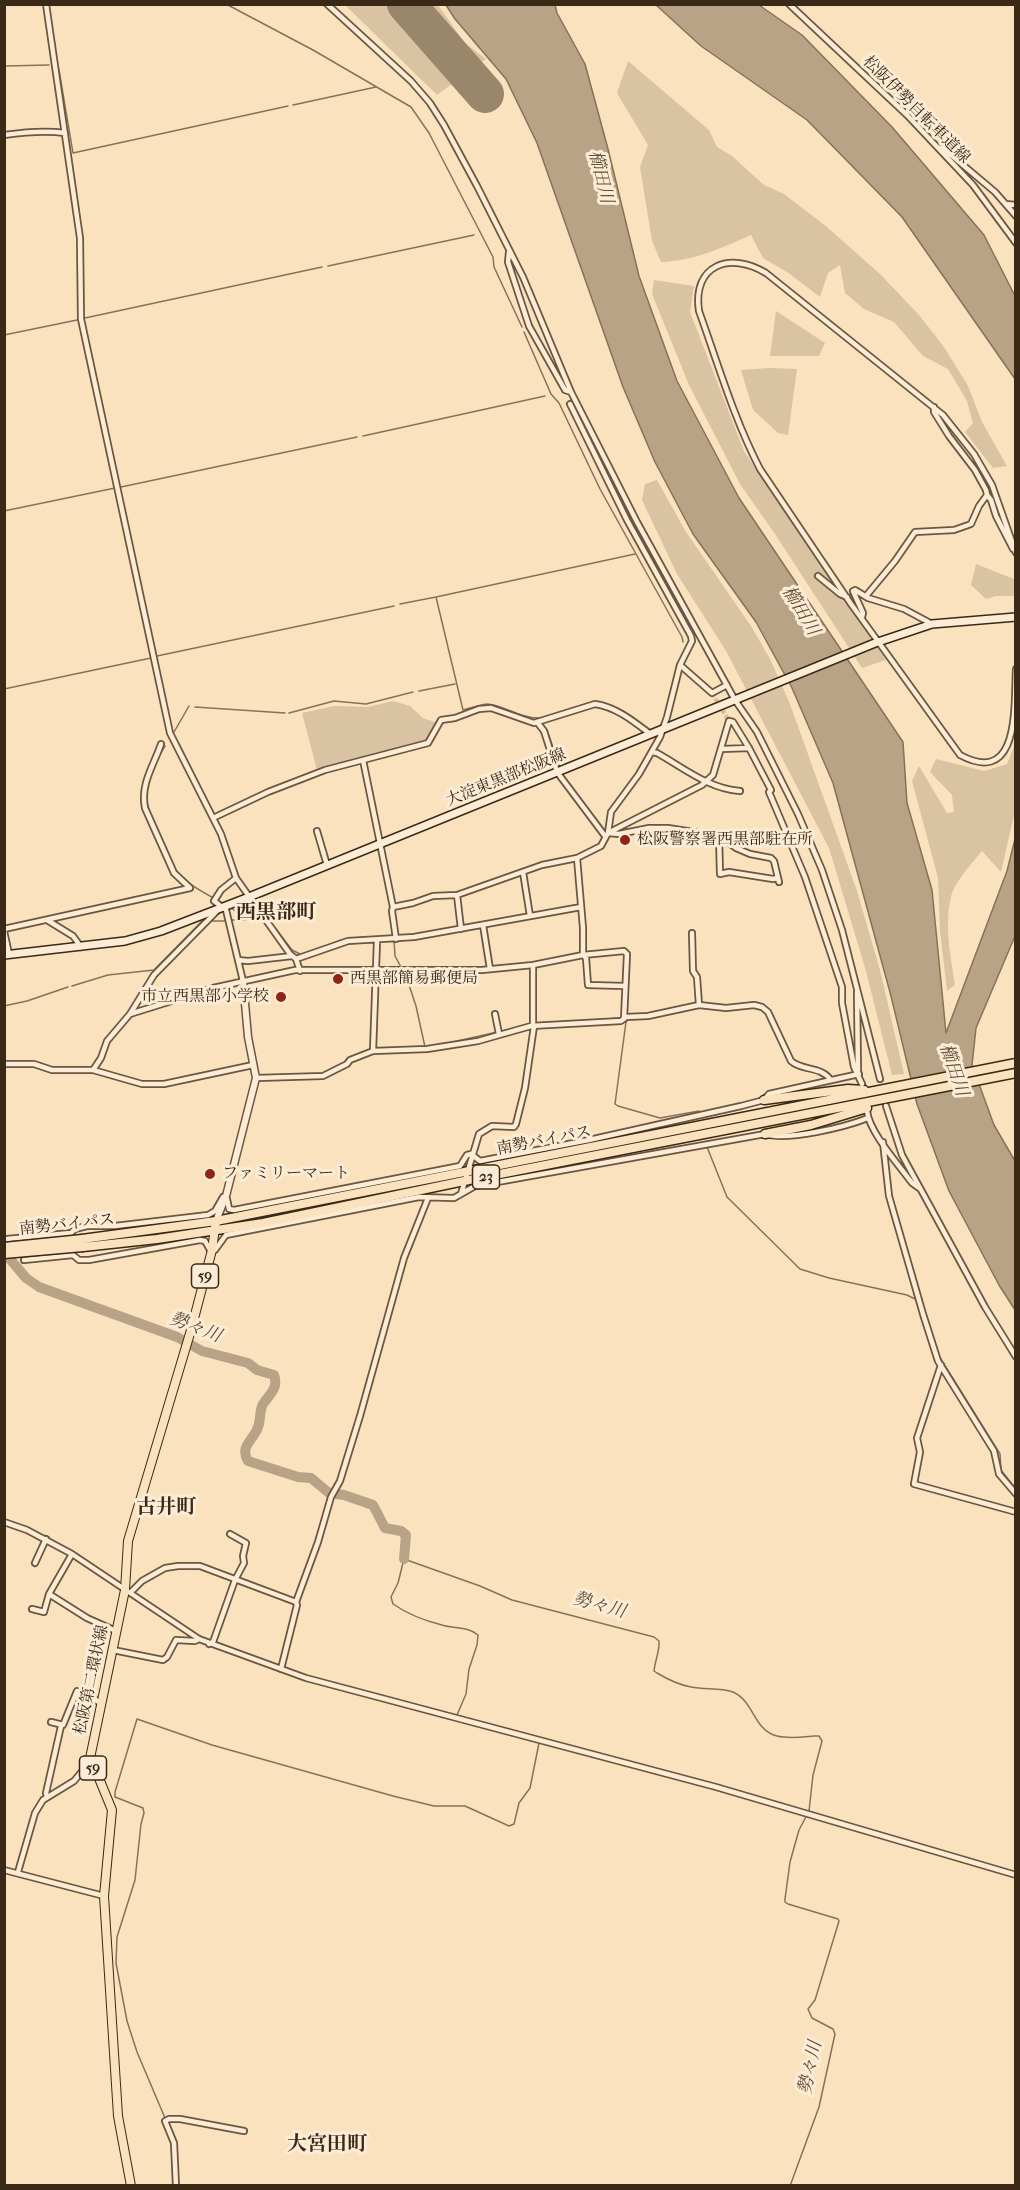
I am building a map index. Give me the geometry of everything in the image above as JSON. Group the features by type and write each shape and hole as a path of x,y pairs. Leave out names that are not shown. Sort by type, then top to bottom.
{"highway":[{"name":"南勢バイパス","path":"216,1226 466,1171 1016,1063"},
{"name":"南勢バイパス","path":"4,1254 216,1226 464,1181 877,1101 887,1103 1016,1073"},
{"path":"764,1100 848,1089 874,1091"},
{"path":"765,1134 811,1125 868,1107 877,1101"},
{"name":"南勢バイパス","path":"6,1243 82,1243"}],"main road":[{"name":"大淀東黒部松阪線","path":"7,955 125,941 161,931 878,642 932,624 1016,617"},
{"name":"松阪第二環状線","path":"89,1763 116,1631 128,1592 128,1541 184,1357 213,1250 216,1226"},
{"name":"59","path":"89,1763 96,1771 112,1810 104,1896 118,2116 131,2186"}],"street":[{"path":"46,4 80,238 81,319 170,733 221,834 236,878 294,957 300,971"},
{"path":"327,4 411,81 430,103 466,166 523,277 571,392 637,522 727,685 757,732 798,814 832,899 858,986 880,1079"},
{"name":"松阪伊勢自転車道線","path":"789,4 908,115 973,185 1016,243"},
{"path":"4,135 32,131 65,133"},
{"path":"938,148 945,149 970,170 1016,216"},
{"path":"1006,204 1016,204"},
{"path":"509,252 507,262 529,326 565,390 571,392"},
{"path":"1015,552 992,485 974,454 943,415 754,266 735,262 711,270 699,286 697,301 699,311 733,409 750,449 766,478 847,597 960,755 973,762 985,763 995,760 1009,747 1014,725 1016,669"},
{"path":"393,907 433,896 457,894 542,865 577,858 601,846 605,842 611,813 652,752 667,717 680,665 692,641 691,636 622,511 570,404"},
{"path":"934,407 934,412 949,436 975,470 1015,552"},
{"path":"866,596 915,532 954,530 971,524 987,495"},
{"path":"818,576 847,597"},
{"path":"862,617 863,613 853,591 855,590 868,598 904,609 932,624"},
{"path":"680,665 712,693 727,685"},
{"path":"213,818 307,777 428,743 441,720 455,718 479,709 491,708 511,716 537,722 595,704 611,708 649,733"},
{"path":"607,835 706,782 712,775 729,721 733,722 750,748 771,790 769,792 820,921 842,987 844,1014 854,1067 859,1074"},
{"path":"537,722 544,731 559,771 607,835"},
{"path":"7,955 4,930 190,888 174,873 145,808 143,798 151,766 161,744"},
{"path":"722,748 750,748"},
{"path":"652,752 706,782 726,790 740,791"},
{"path":"363,760 393,907 394,939"},
{"path":"607,835 650,828 668,828 719,836 736,848 750,854 771,858 774,861 778,880 729,872 720,874 719,836"},
{"path":"317,831 327,865"},
{"path":"577,858 583,955 586,958 588,985 625,986"},
{"path":"523,872 530,916"},
{"path":"216,1226 226,1196 255,1078 248,1037 243,981 225,906 215,899 236,878"},
{"path":"457,894 461,928"},
{"path":"93,1070 107,1041 130,1014 154,975 225,906"},
{"path":"238,960 294,957 348,941 394,939 581,907"},
{"path":"47,920 73,936 81,947"},
{"path":"483,925 490,969"},
{"path":"692,933 693,971 697,977 699,1005"},
{"path":"373,1052 377,940"},
{"path":"130,1014 243,981 295,970 490,969 624,951 627,954 624,1018"},
{"path":"461,1194 477,1137 482,1131 492,1126 514,1127 516,1124 525,1088 533,1024 533,965"},
{"path":"858,986 859,1074 862,1084"},
{"path":"255,1078 323,1076 347,1064 350,1060 373,1052 427,1049 478,1041 533,1024 621,1021 624,1018 666,1013 699,1005 726,1008 754,1005 768,1012 795,1065 818,1070 830,1079"},
{"path":"495,1014 499,1033"},
{"path":"4,1064 34,1064 52,1070 93,1070 142,1084 164,1084 253,1065"},
{"path":"471,1154 480,1161 702,1117 764,1100 769,1094 859,1074"},
{"path":"887,1103 902,1155 985,1307 1016,1357"},
{"path":"867,1111 874,1131 912,1183 921,1190"},
{"path":"24,1260 73,1255 80,1260 90,1260 200,1240 205,1241 208,1249 213,1250 226,1235 419,1197 454,1198 475,1186 708,1141 765,1134 776,1138 829,1129 868,1118"},
{"path":"883,1142 889,1197 922,1314 941,1365 994,1451 999,1474 1016,1494"},
{"path":"226,1196 229,1209 234,1210 460,1166 466,1155 471,1154"},
{"path":"6,1243 71,1233 75,1229 87,1226 115,1226 208,1215 213,1213 221,1199 226,1196"},
{"path":"281,1669 296,1602 318,1542 330,1497 340,1481 404,1258 428,1198"},
{"path":"941,1365 917,1438 920,1452 914,1484 1016,1512"},
{"path":"4,1522 27,1530 72,1554 199,1639 306,1678 716,1787 1016,1875"},
{"path":"209,1644 213,1642 235,1580 244,1563 246,1543 230,1534"},
{"path":"36,1563 46,1539"},
{"path":"32,1609 44,1612 49,1594 72,1554"},
{"path":"128,1592 155,1572 178,1566 200,1566 296,1602"},
{"path":"49,1594 87,1618 116,1631"},
{"path":"113,1650 163,1660 176,1640 195,1641 199,1639"},
{"path":"47,1797 61,1726 77,1691 91,1696 101,1704"},
{"path":"51,1722 61,1726"},
{"path":"18,1872 35,1812 47,1797 74,1781 89,1763"},
{"path":"4,1870 104,1896"},
{"path":"176,2186 174,2143 167,2120 199,2122 244,2131"}],"shaded area":[{"path":"345,5 402,5 464,75 437,95"},
{"path":"413,5 438,5 465,43 486,59 470,70"},
{"path":"628,61 709,130 717,147 732,156 764,185 784,194 827,227 881,275 919,315 944,347 968,386 982,422 1007,466 993,468 965,432 973,423 967,401 948,369 923,356 894,322 864,309 845,293 840,265 828,273 820,297 787,272 763,258 751,235 696,256 661,262 652,241 640,167 648,145 617,93"},
{"path":"654,280 694,286 690,312 744,451 886,660 862,668 740,484 689,385 652,294"},
{"path":"776,311 825,343 819,356 770,356"},
{"path":"797,369 788,435 778,433 753,410 741,370"},
{"path":"657,480 686,532 751,626 770,659 790,704 857,891 880,970 904,1074 892,1075 866,971 829,848 726,651 677,574 642,500 645,484"},
{"path":"976,564 1014,579 1015,596 996,596 986,599 971,585"},
{"path":"393,701 410,706 423,718 437,723 426,740 317,770 302,713 334,706 368,707"},
{"path":"1015,744 1015,811 1001,872 982,851 959,879 951,897 948,930 955,985 947,991 940,931 938,878 912,781 919,766 947,813 954,812 952,795 930,772 936,759 984,771 1007,764"}],"water":[{"name":"櫛田川","path":"446,5 555,5 557,13 585,64 639,276 677,381 739,498 903,742 907,803 932,890 946,1033 1007,871 1015,839 1015,936 976,1028 972,1065 994,1125 1015,1161 1015,1310 999,1285 949,1191 917,1104 891,996 833,783 792,688 756,622 693,534 655,462 623,387 537,143 506,79 455,19"},
{"path":"656,5 759,5 802,35 892,127 984,235 1015,296 1015,379 902,217 807,120 701,46"}],"waterway":[{"path":"226,4 313,50 411,107 429,133 493,257 494,267 522,327"},
{"path":"4,66 49,65"},
{"path":"59,70 73,153 288,106"},
{"path":"293,105 376,87"},
{"path":"4,132 59,130"},
{"path":"328,266 474,235"},
{"path":"85,318 322,267"},
{"path":"4,335 77,320"},
{"path":"524,332 551,394 559,403 600,489 683,642"},
{"path":"363,436 545,396"},
{"path":"121,487 357,437"},
{"path":"4,511 115,488"},
{"path":"540,718 487,704 463,710 436,597 635,554"},
{"path":"400,604 436,597"},
{"path":"157,656 394,606"},
{"path":"4,689 151,658"},
{"path":"419,691 455,684"},
{"path":"289,713 334,701 366,704 413,692"},
{"path":"174,732 189,706"},
{"path":"195,707 285,713"},
{"path":"542,724 547,730 560,768"},
{"path":"159,756 165,746"},
{"path":"149,781 152,771"},
{"path":"561,773 581,800"},
{"path":"147,803 151,816"},
{"path":"172,864 189,883 224,904"},
{"path":"231,908 247,919 262,919"},
{"path":"72,986 108,975 154,970 203,920"},
{"path":"232,920 246,920"},
{"path":"267,920 292,950 302,955"},
{"path":"212,921 225,921"},
{"path":"332,944 356,938"},
{"path":"394,940 395,956 402,969"},
{"path":"405,973 416,1006 425,1047 431,1046"},
{"path":"4,1006 68,987"},
{"path":"592,1020 621,1018"},
{"path":"535,1023 557,1022"},
{"path":"626,1022 615,1104 660,1118 699,1111"},
{"path":"444,1044 524,1026"},
{"path":"707,1147 727,1197 800,1269 829,1278 907,1295 917,1300"},
{"name":"勢々川","path":"4,1252 26,1278 39,1287 177,1337 202,1351 248,1363 257,1370 274,1375 274,1388 263,1404 258,1427 246,1447 248,1461 298,1477 311,1478 329,1493 344,1495 373,1505 385,1528 401,1531 406,1535 404,1559"},
{"path":"925,1314 928,1323"},
{"path":"939,1356 1000,1454 1001,1470 1016,1489"},
{"name":"勢々川","path":"457,1715 466,1694 469,1669 478,1635 470,1630 423,1619 393,1604 391,1597 398,1583 404,1559 512,1600 654,1637 659,1641 654,1671 657,1673 673,1682 687,1686 733,1692 746,1702 763,1728 769,1733 796,1738 819,1736 822,1741 813,1775 809,1811 799,1830 790,1862 785,1902 839,1921 815,2000 808,2009 812,2018 833,2029 835,2034 819,2107 790,2186"},
{"path":"165,2118 137,2052 127,2021 116,1963 117,1937 135,1880 144,1813 143,1808 115,1797 115,1792 137,1719 212,1745 393,1796 434,1806 465,1806 509,1826 514,1824 519,1803 530,1788 539,1743"},
{"path":"457,1720 495,1731"},
{"path":"172,2133 176,2143"},
{"path":"177,2162 178,2179"}],"runway":[{"path":"406,4 485,94"}],"tunnel":[{"path":"712,693 729,721"}],"place":[{"name":"松阪警察署西黒部駐在所","path":"625,840"},
{"name":"西黒部簡易郵便局","path":"338,979"},
{"name":"市立西黒部小学校","path":"281,997"},
{"name":"ファミリーマート","path":"210,1174"}],"district":[{"name":"西黒部町","path":"276,913"},
{"name":"古井町","path":"166,1508"},
{"name":"大宮田町","path":"327,2145"}]}
